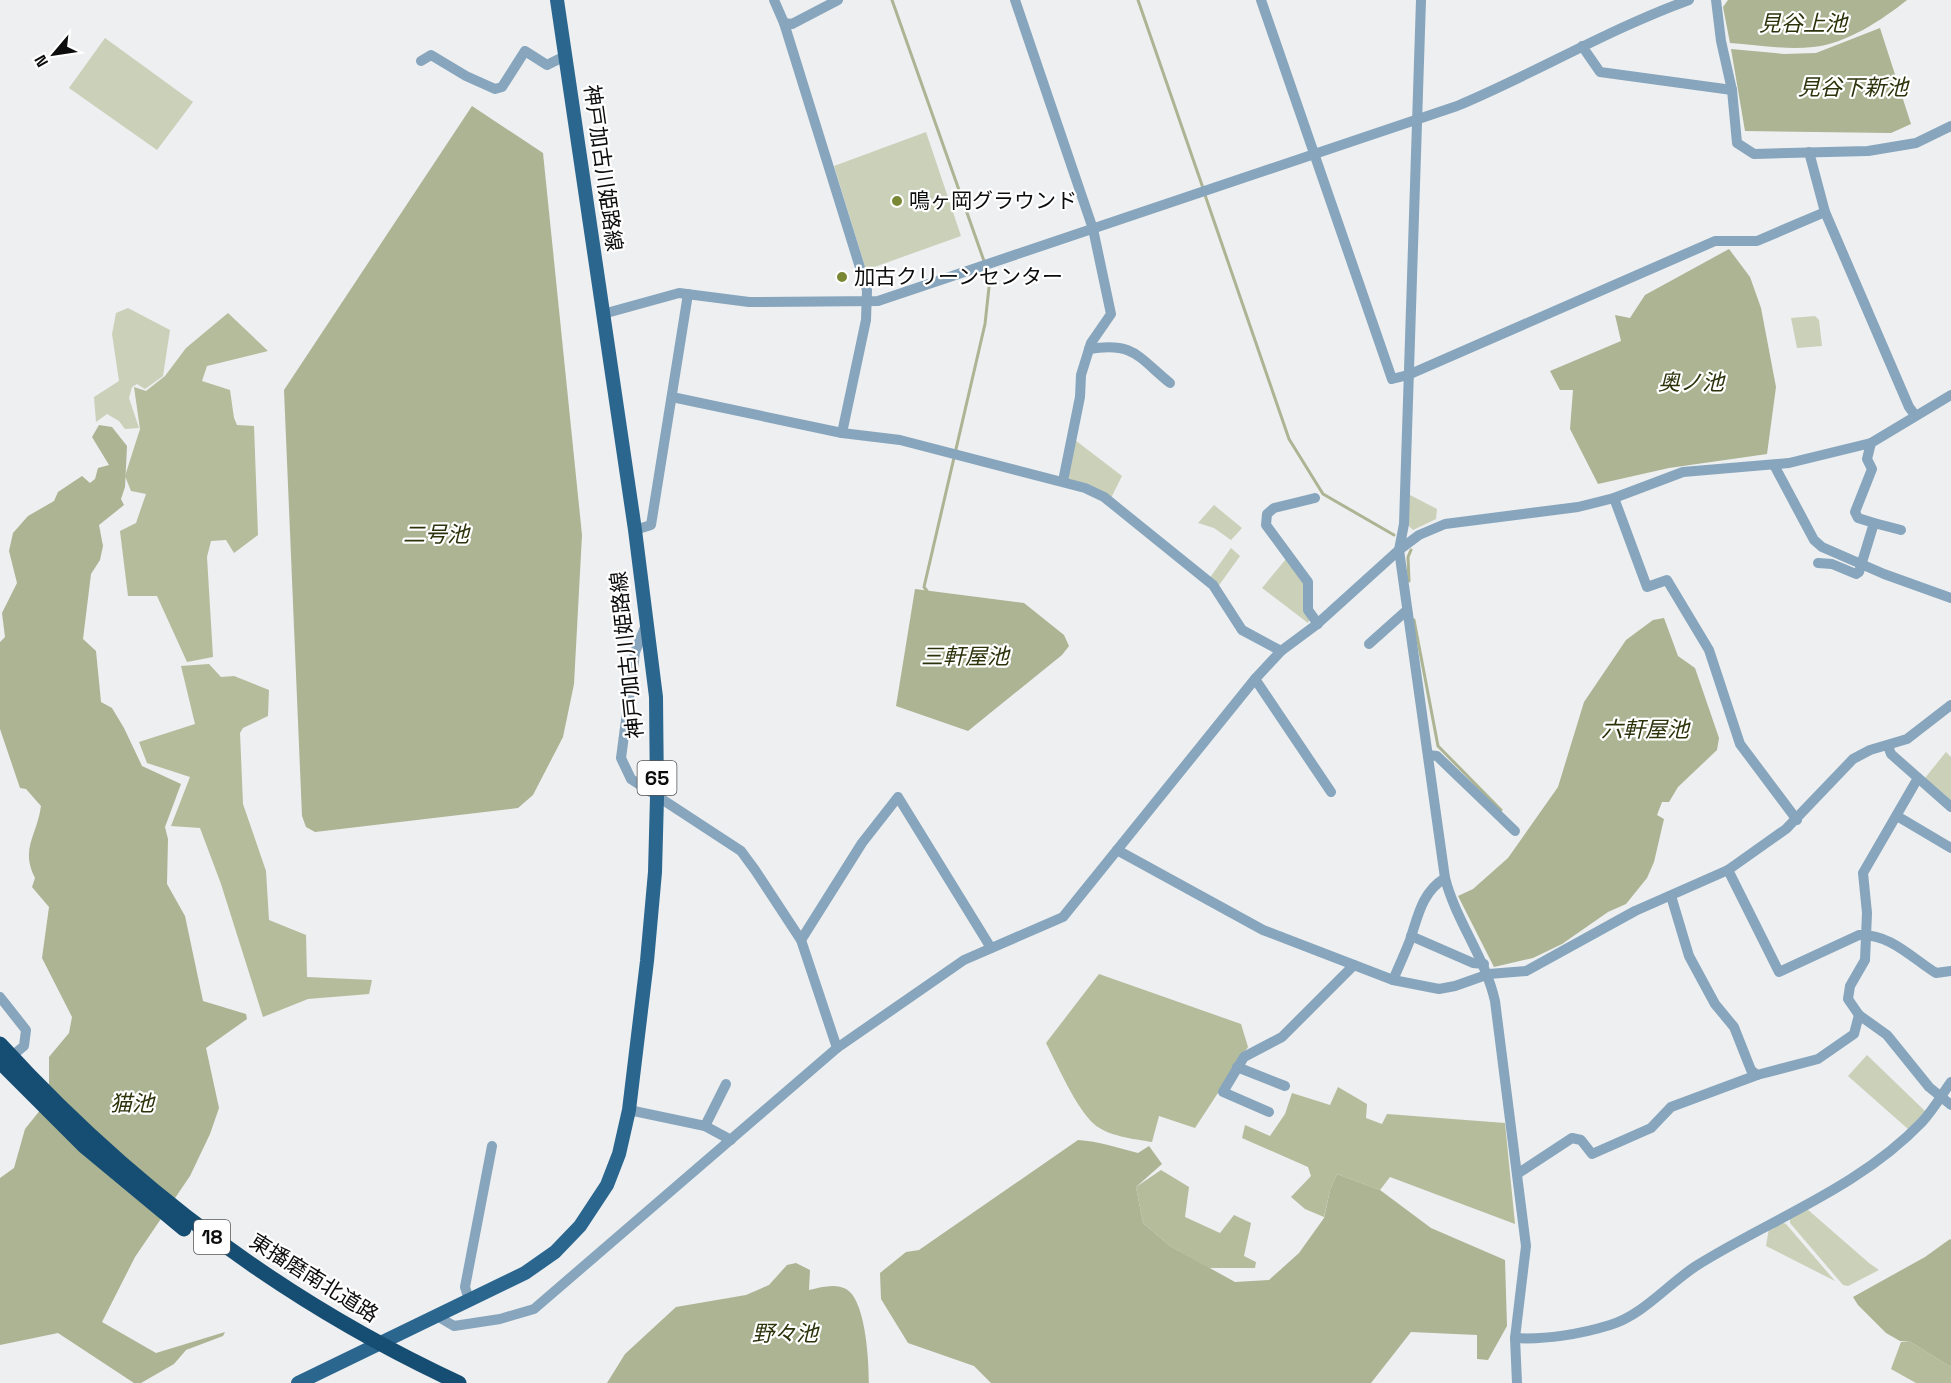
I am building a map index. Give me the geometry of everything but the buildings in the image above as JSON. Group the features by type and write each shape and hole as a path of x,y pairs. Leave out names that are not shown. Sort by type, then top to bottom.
{"highway":[{"name":"東播磨南北道路","path":"0,1044 82,1128 192,1222 313,1305 393,1350 459,1383"},
{"name":"東播磨南北道路","path":"0,1065 117,1175 221,1257 339,1332 437,1383"}],"main road":[{"name":"神戸加古川姫路線","path":"298,1383 525,1273 555,1252 580,1226 614,1169 629,1110 653,894 657,797 656,697 635,530 556,0"}],"street":[{"path":"774,0 784,23 867,290 867,301 842,434"},
{"path":"784,23 792,24 838,0"},
{"path":"1015,0 1093,229 1111,314 1089,349 1081,375 1080,398 1063,481"},
{"path":"1261,0 1392,379 1408,375 1715,241 1756,241 1825,212"},
{"path":"1421,0 1404,524 1399,550 1406,612 1448,893 1489,975 1497,1011 1526,1246 1515,1338 1517,1383"},
{"path":"603,314 679,293 749,302 878,301 1496,90 1582,46 1689,0"},
{"path":"1716,0 1737,143 1754,154 1868,152 1906,147 1951,126"},
{"path":"1582,46 1600,72 1731,90"},
{"path":"422,61 431,55 466,76 495,89 502,87 525,51 547,65 565,56"},
{"path":"1809,152 1825,212 1909,407 1916,415"},
{"path":"635,530 651,525 688,294"},
{"path":"1089,349 1113,345 1125,347 1170,383"},
{"path":"437,1316 454,1326 500,1319 534,1309 837,1048 945,972 990,948 1063,917 1255,679 1281,651 1318,624 1399,550 1419,535 1445,524 1578,507 1614,498 1683,472 1774,465 1871,443 1951,395"},
{"path":"672,397 842,434 900,440 1063,481 1104,497 1212,585 1242,630 1281,651"},
{"path":"1871,443 1867,459 1872,469 1854,512 1858,518 1901,530"},
{"path":"1774,465 1814,540 1822,547 1862,565 1951,598"},
{"path":"1315,498 1274,508 1267,513 1266,525 1308,582 1308,610 1318,624"},
{"path":"1614,498 1647,587 1667,580 1709,650 1740,744 1797,820"},
{"path":"1818,563 1832,564 1856,574 1862,565 1874,523"},
{"path":"1369,644 1406,612"},
{"path":"647,624 635,652 621,758 631,779 741,851 801,940 837,1048"},
{"path":"1255,679 1331,792"},
{"path":"1117,850 1263,930 1393,980 1439,989 1489,975 1526,971 1615,921 1728,870 1797,820 1853,759 1907,739 1951,705"},
{"path":"1888,746 1891,754 1951,807"},
{"path":"1428,755 1437,756 1515,831"},
{"path":"1918,778 1863,873 1867,892 1865,960 1850,986 1848,999 1859,1015 1887,1035 1929,1087 1951,1105"},
{"path":"801,940 862,843 898,797 990,948"},
{"path":"1897,816 1951,848"},
{"path":"1728,870 1779,972 1859,935 1866,935 1895,945 1936,973 1951,971"},
{"path":"1393,980 1419,909 1430,890 1445,878"},
{"path":"1671,896 1689,956 1714,1004 1734,1027 1751,1070 1757,1075"},
{"path":"1411,936 1473,963 1484,964"},
{"path":"1269,1112 1223,1094 1248,1054 1282,1037 1354,965"},
{"path":"0,997 26,1030 24,1046 0,1065"},
{"path":"1517,1174 1572,1137 1581,1140 1592,1154 1651,1128 1671,1107 1757,1075 1818,1059 1854,1034 1859,1015"},
{"path":"1238,1067 1285,1086"},
{"path":"1515,1338 1569,1334 1611,1325 1631,1315 1698,1265 1828,1195 1858,1174 1922,1122 1951,1082"},
{"path":"705,1126 726,1084"},
{"path":"629,1110 705,1126 731,1140"},
{"path":"469,1300 465,1287 492,1146"}],"shaded area":[{"path":"105,38 193,102 157,150 69,88"},
{"name":"鳴ヶ岡グラウンド","path":"926,132 961,236 866,270 834,166"},
{"path":"128,308 170,330 163,376 145,389 137,384 132,387 129,398 139,428 125,429 119,421 107,414 96,422 94,397 119,381 112,334 116,313"},
{"path":"228,313 268,351 207,366 202,381 230,390 237,425 254,426 258,535 234,553 226,540 211,541 207,557 213,657 187,662 157,596 128,596 120,531 136,523 146,494 131,491 125,476 140,429 134,387 146,391 165,376 186,348"},
{"path":"1815,316 1819,320 1822,346 1797,348 1791,318"},
{"path":"1075,440 1122,476 1111,498 1068,479"},
{"path":"1408,494 1437,509 1436,519 1413,530 1408,525"},
{"path":"1214,505 1242,528 1231,540 1214,528 1198,523"},
{"path":"1231,548 1240,556 1217,588 1209,579"},
{"path":"1286,559 1304,579 1310,618 1308,623 1262,588"},
{"path":"209,664 221,677 234,676 269,690 268,716 243,728 240,733 243,804 266,871 269,920 306,935 307,977 372,980 369,994 308,999 263,1017 221,884 200,828 171,826 190,777 147,763 139,742 195,724 181,666"},
{"path":"1946,752 1951,757 1951,803 1925,778"},
{"path":"1099,974 1241,1024 1248,1047 1195,1128 1159,1116 1152,1142 1121,1136 1094,1124 1074,1097 1046,1043"},
{"path":"1867,1055 1926,1112 1908,1129 1848,1076"},
{"path":"1338,1087 1367,1104 1366,1118 1382,1124 1387,1114 1505,1123 1515,1224 1390,1177 1380,1190 1337,1174 1330,1190 1324,1217 1305,1209 1291,1197 1311,1176 1308,1167 1242,1138 1245,1125 1270,1136 1285,1114 1292,1093 1330,1105"},
{"path":"1161,1170 1189,1187 1185,1217 1220,1233 1234,1215 1251,1223 1244,1256 1256,1262 1255,1268 1209,1268 1170,1246 1143,1223 1136,1187"},
{"path":"1807,1209 1879,1270 1848,1286 1843,1285 1790,1223 1790,1219"},
{"path":"1781,1222 1786,1224 1835,1281 1766,1246 1769,1228"},
{"path":"1909,1341 1951,1367 1951,1383 1916,1383 1891,1369 1901,1342"}],"water":[{"name":"見谷上池","path":"1728,0 1907,0 1875,23 1851,36 1825,45 1792,48 1730,43 1723,7"},
{"name":"見谷下新池","path":"1880,28 1911,124 1891,133 1745,131 1731,49 1784,54 1816,53"},
{"name":"二号池","path":"472,106 543,153 582,535 574,684 563,737 533,795 518,808 315,832 306,827 302,816 284,390"},
{"name":"奥ノ池","path":"1729,249 1750,277 1761,308 1776,387 1767,454 1669,468 1598,484 1570,429 1573,390 1560,390 1550,371 1621,341 1615,315 1630,318 1645,295"},
{"name":"猫池","path":"99,425 112,427 127,446 125,487 121,499 124,505 99,525 103,546 100,560 91,574 83,639 96,651 101,702 112,708 142,766 181,784 165,827 168,839 167,884 185,916 203,1001 246,1014 247,1019 206,1048 219,1108 210,1134 190,1176 135,1257 102,1322 156,1353 225,1332 223,1336 186,1350 174,1364 141,1383 134,1383 58,1333 0,1345 0,1178 14,1168 25,1129 49,1099 49,1057 69,1033 72,1017 42,958 49,907 32,887 35,878 29,858 41,806 26,789 20,788 0,729 0,642 5,637 2,613 17,583 9,551 13,533 28,516 54,501 58,492 82,476 90,483 95,479 98,468 109,465 92,437"},
{"name":"三軒屋池","path":"915,589 1024,603 1064,635 1069,646 1062,655 968,731 896,706"},
{"name":"六軒屋池","path":"1664,618 1678,656 1695,668 1719,738 1717,750 1678,787 1669,802 1662,802 1657,815 1664,819 1654,862 1647,878 1626,904 1608,912 1562,944 1533,958 1494,967 1458,896 1473,889 1508,858 1558,787 1584,702 1626,640 1653,620"},
{"path":"1078,1140 1138,1153 1149,1146 1162,1164 1136,1187 1143,1223 1170,1246 1235,1282 1269,1280 1299,1253 1324,1218 1330,1190 1337,1174 1380,1190 1431,1228 1505,1260 1507,1326 1488,1360 1477,1359 1477,1335 1411,1332 1371,1383 991,1383 974,1366 908,1343 881,1299 880,1273 906,1252 919,1250"},
{"path":"1950,1239 1951,1367 1909,1341 1900,1341 1886,1333 1853,1297 1925,1257"},
{"name":"野々池","path":"796,1263 810,1270 809,1290 838,1286 853,1295 865,1332 869,1383 607,1383 625,1354 676,1307 746,1295 769,1285 787,1265"}],"waterway":[{"path":"892,0 984,261"},
{"path":"1138,0 1203,188"},
{"path":"1205,195 1289,439 1323,494 1394,535"},
{"path":"927,591 924,587 985,324 990,278 987,268"},
{"path":"1409,581 1408,557 1411,550"},
{"path":"1414,620 1438,746 1501,810"}],"place":[{"name":"鳴ヶ岡グラウンド","path":"897,201"},
{"name":"加古クリーンセンター","path":"842,277"}]}
